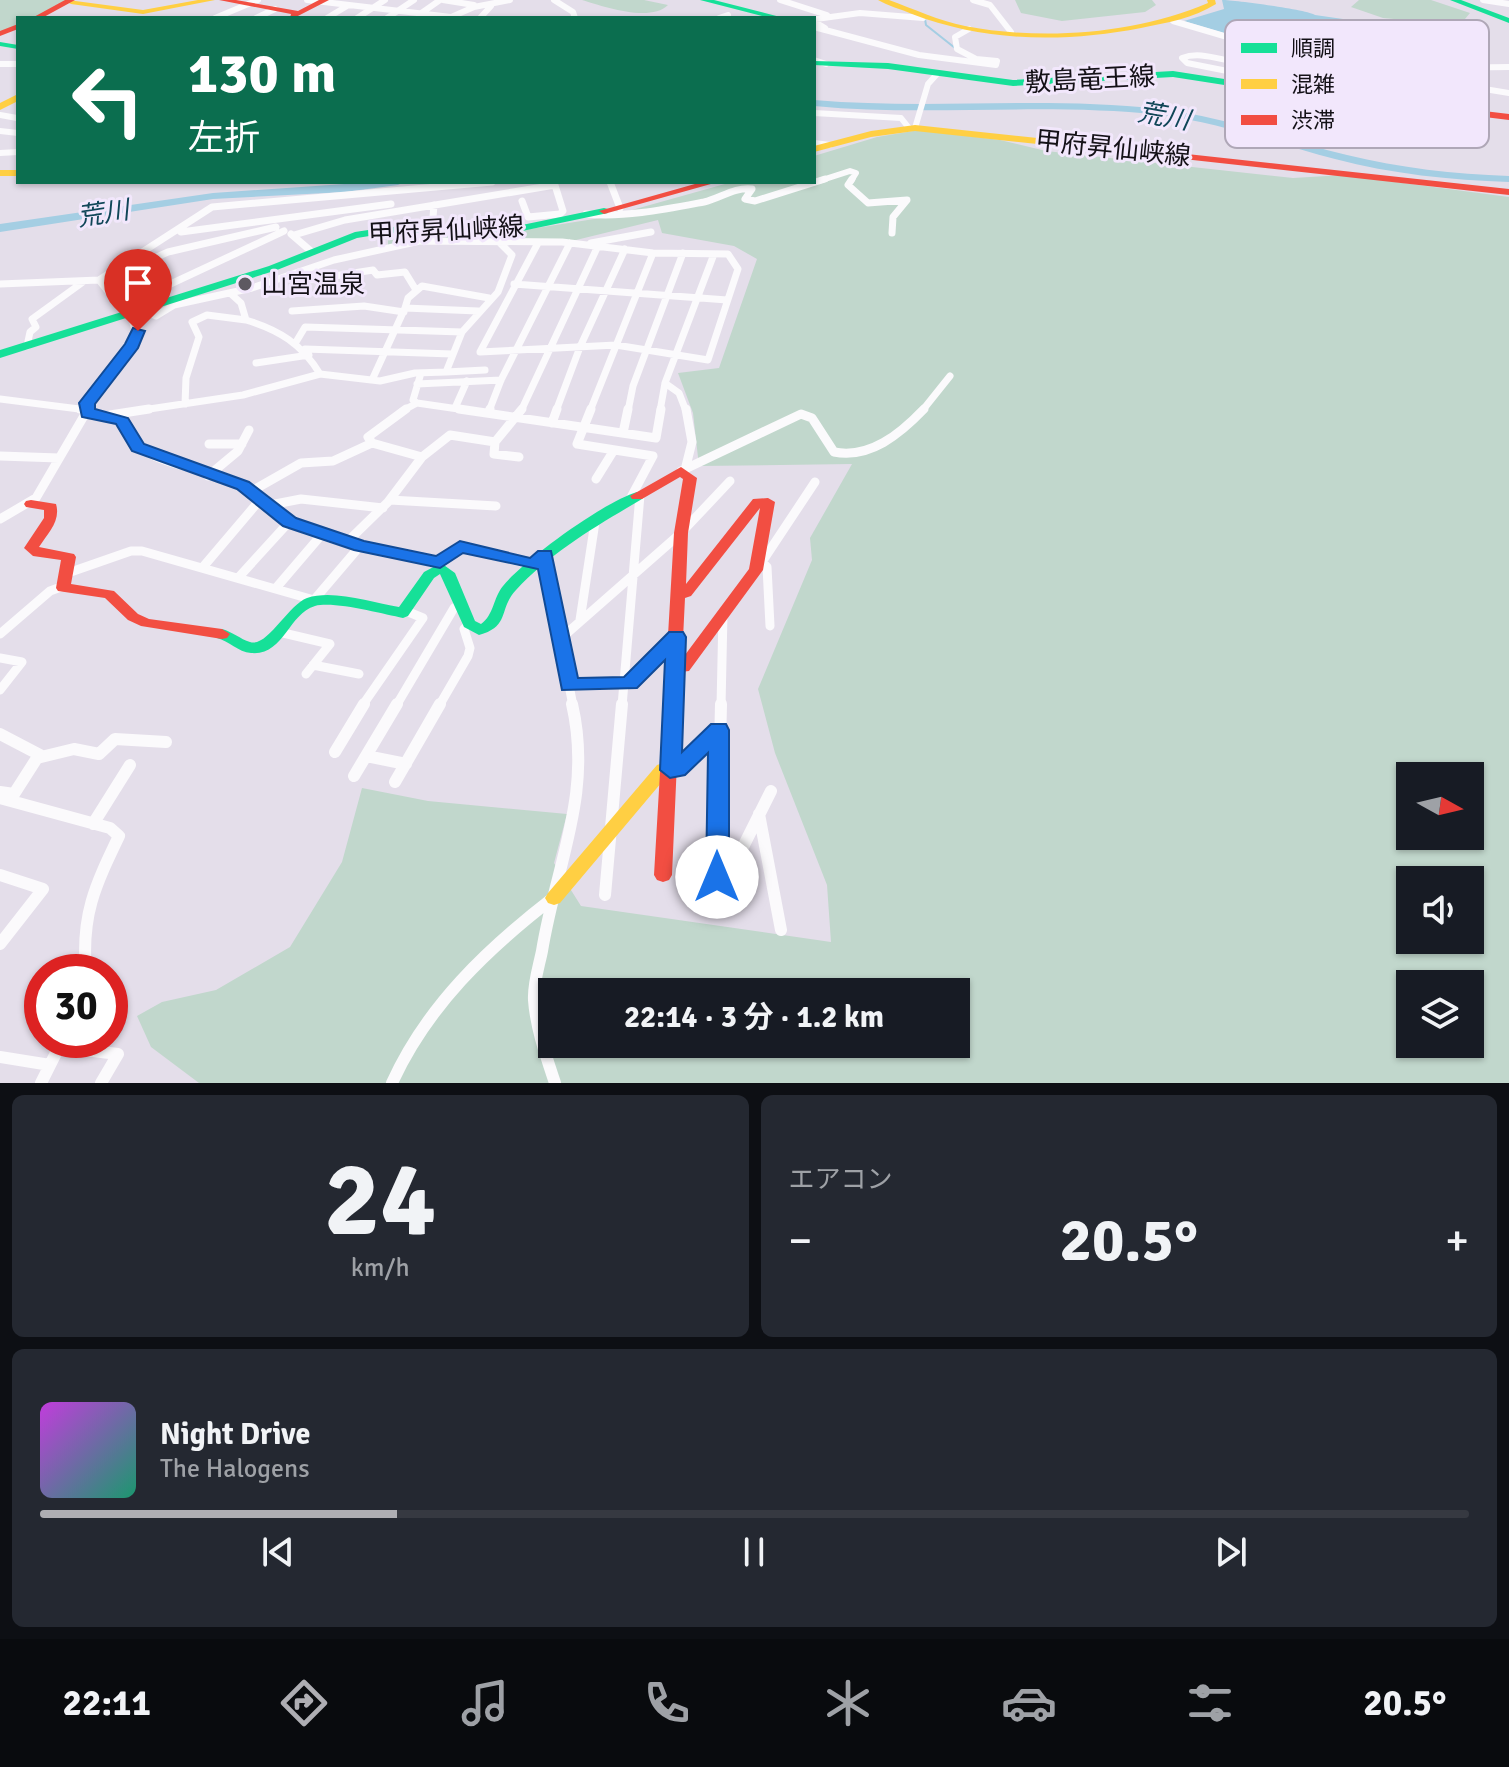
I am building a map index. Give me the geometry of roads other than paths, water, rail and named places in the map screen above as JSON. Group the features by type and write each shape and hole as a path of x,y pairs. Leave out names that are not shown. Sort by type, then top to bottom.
{"street":[{"path":"40,16 71,1 143,12 211,0"},
{"path":"223,0 253,2 275,9 348,5 435,16"},
{"path":"330,16 356,0"},
{"path":"360,16 385,0"},
{"path":"390,16 414,0"},
{"path":"420,14 441,0 482,6 510,0"},
{"path":"554,0 574,16"},
{"path":"704,0 774,16"},
{"path":"780,0 828,15 860,13 882,5 897,4 969,29 1011,32 1106,29 1173,21 1206,9 1212,4 1211,0"},
{"path":"973,0 990,5 1011,32"},
{"path":"1454,0 1509,21"},
{"path":"1483,0 1509,4"},
{"path":"220,16 253,2"},
{"path":"860,13 923,18 897,4"},
{"path":"455,16 482,6"},
{"path":"482,16 491,6"},
{"path":"260,16 275,9"},
{"path":"816,21 828,15"},
{"path":"1173,21 1225,36"},
{"path":"816,23 826,31"},
{"path":"816,28 919,55 996,65 997,61 976,59 957,49 955,37 969,29"},
{"path":"1225,61 1193,55 1182,58 1187,63 1225,71"},
{"name":"敷島竜王線","path":"818,62 901,67 1013,83 1173,74 1225,82"},
{"path":"1489,67 1509,67"},
{"path":"816,113 901,118 914,126 937,74"},
{"path":"1489,90 1509,93"},
{"name":"敷島竜王線","path":"1489,115 1509,117"},
{"name":"甲府昇仙峡線","path":"816,146 914,126 1509,192"},
{"path":"816,182 850,171 856,176 848,185 868,203 907,200 893,217 892,233"},
{"path":"0,284 99,280 212,207 470,184"},
{"path":"150,260 168,252 279,226 392,208 434,205 549,184"},
{"path":"522,201 528,217 543,221 563,211 554,184"},
{"path":"611,184 620,208"},
{"name":"甲府昇仙峡線","path":"0,354 367,233 543,221 620,208 706,184"},
{"path":"586,214 604,216 708,201 741,188 752,189 745,199 755,201 809,184"},
{"path":"391,191 392,208"},
{"path":"278,201 279,226"},
{"path":"432,229 434,205"},
{"path":"294,235 392,208"},
{"path":"31,504 88,411 90,396 108,378 137,338 138,331 133,323 140,309 279,226"},
{"path":"177,232 279,226 312,252"},
{"path":"584,245 651,232"},
{"path":"99,280 111,295 140,309 163,313 174,305 230,293 420,241 570,243 653,253 728,254 737,264 708,360 616,345 480,352 538,243"},
{"path":"446,372 462,332 502,283 512,255 498,241"},
{"path":"489,412 515,350 570,243"},
{"path":"519,457 494,454 495,442 518,417 597,248"},
{"path":"552,423 580,347 625,249"},
{"path":"605,895 614,828 635,498 653,456 577,444 653,253"},
{"path":"623,433 646,350 683,253"},
{"path":"141,254 162,267"},
{"path":"372,443 368,437 391,417 417,403 656,438 665,383 714,254"},
{"path":"303,271 309,280 373,270 377,275 405,272 416,290"},
{"path":"27,346 30,332 36,327 32,319 83,282"},
{"path":"502,283 727,300"},
{"path":"372,380 416,290 427,286 489,298"},
{"path":"230,293 241,303 246,320"},
{"path":"292,311 364,306 478,311"},
{"path":"185,404 186,378 199,337 192,322 207,315 246,320 277,329 307,352 320,374"},
{"path":"296,342 305,327 462,332"},
{"path":"256,363 307,352 452,354"},
{"path":"110,415 243,395 320,374 372,380 421,373 485,370"},
{"path":"417,403 413,400 421,373"},
{"path":"0,399 110,415 122,421 138,448 208,476 243,485 289,522 360,546 440,565 448,573 469,624 479,630 496,624 503,593 539,560 595,522 681,471 801,414 812,418 834,452 848,456 861,453 889,439 916,417 950,376"},
{"path":"417,384 501,380"},
{"path":"455,408 467,381"},
{"path":"665,383 682,400 693,450 692,460 681,471"},
{"path":"208,476 230,460 249,430"},
{"path":"347,542 386,504 422,457 450,435 495,442"},
{"path":"250,492 301,463 333,461 372,443 422,457"},
{"path":"209,444 242,444"},
{"path":"596,479 614,450"},
{"path":"0,456 59,458"},
{"path":"663,875 681,533 690,478 681,471"},
{"path":"558,641 681,533 730,481"},
{"path":"675,667 684,667 759,566 815,482"},
{"path":"203,567 262,503 301,499 496,506"},
{"path":"678,593 686,593 758,502 763,500 769,504 759,566"},
{"path":"3,515 31,504 46,504 53,512 31,548 32,551 69,557 63,580"},
{"path":"238,578 289,522"},
{"path":"580,620 595,522"},
{"path":"276,588 323,533"},
{"path":"63,580 109,594 133,617 146,623 231,635 251,648 264,646 296,609 314,600 360,546"},
{"path":"406,611 429,575 460,547 539,560"},
{"path":"0,634 63,580 136,551 314,600 393,614 406,611 423,618 354,718 335,752"},
{"path":"539,560 581,742 581,781 534,998 542,1043 555,1083"},
{"path":"759,566 767,567 770,626"},
{"path":"354,776 454,608 461,604"},
{"path":"723,614 717,877 727,879 771,791"},
{"path":"395,782 468,656 470,648 464,629 469,624"},
{"path":"279,632 330,644 310,670 359,674"},
{"path":"570,685 630,683 676,637"},
{"path":"0,658 22,662 0,690"},
{"path":"392,1083 426,1019 520,923 554,898 663,769 677,770 718,730"},
{"path":"0,734 42,756"},
{"path":"0,792 14,794 34,760 42,756 55,756 74,749 99,754 115,739 166,742"},
{"path":"366,756 406,764"},
{"path":"93,824 130,765"},
{"path":"0,798 117,831 119,836 90,897 83,937 84,954"},
{"path":"759,814 781,930"},
{"path":"0,875 43,889 0,944"},
{"path":"41,1083 59,1047 118,1054 101,1083"},
{"path":"0,1057 50,1065"}],"water":[{"path":"1222,0 1350,20 1225,20 1225,33 1184,21 1224,9"}],"waterway":[{"path":"925,19 926,25 955,48"},
{"name":"荒川","path":"816,103 900,109 1116,109 1182,115 1225,124"},
{"name":"荒川","path":"1308,148 1403,170 1509,179"},
{"name":"荒川","path":"0,228 213,196 383,184"}],"place":[{"name":"山宮温泉","path":"245,284"}]}
